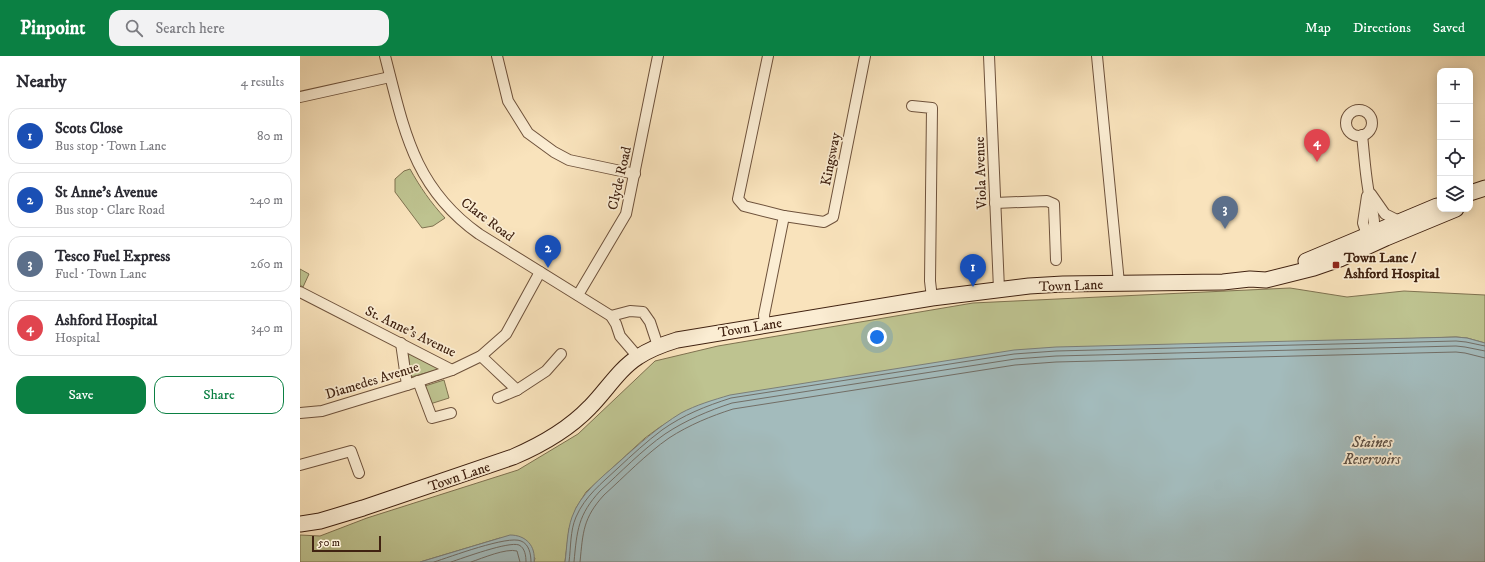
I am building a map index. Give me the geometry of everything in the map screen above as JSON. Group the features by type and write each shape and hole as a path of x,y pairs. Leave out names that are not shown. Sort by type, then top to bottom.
{"main road":[{"path":"1473,192 1485,188"},
{"path":"1473,202 1485,198"},
{"name":"Town Lane","path":"1370,237 1399,221 1437,206"},
{"name":"Town Lane","path":"300,524 320,521 363,508 513,457 532,449 553,437 589,408 621,371 638,357 658,346 678,340 932,298 998,290 1063,284 1223,282 1250,279 1293,267 1370,237 1447,212"}],"street":[{"name":"Clare Road","path":"385,56 404,131 419,166 436,194 451,211 468,226 612,316"},
{"path":"497,56 508,101 528,133 554,152 569,160 635,174"},
{"name":"Clyde Road","path":"578,295 626,214 658,56"},
{"name":"Kingsway","path":"768,56 738,199 744,206 784,216 824,222 833,217 865,56"},
{"name":"Viola Avenue","path":"989,56 998,290"},
{"path":"1097,56 1119,283"},
{"path":"300,97 390,77"},
{"path":"912,106 932,108 930,281 932,298"},
{"path":"1362,135 1368,189 1363,223 1370,237"},
{"path":"1368,189 1385,214 1399,221"},
{"path":"995,203 1047,200 1054,204 1056,260"},
{"path":"765,325 764,315 784,216"},
{"name":"St. Anne's Avenue","path":"300,292 452,370 482,356 506,334 540,272"},
{"path":"638,357 620,336 612,316 630,311 643,312 650,322 658,346"},
{"path":"401,343 407,385"},
{"path":"498,398 517,390 546,371 561,354"},
{"path":"482,356 517,390"},
{"name":"Diamedes Avenue","path":"300,413 322,411 395,393 407,385 452,370"},
{"path":"418,381 432,418 451,413"},
{"path":"300,465 350,451 359,474"}],"green space":[{"path":"410,169 426,195 445,218 433,226 422,228 395,192 395,179 404,171"},
{"path":"300,269 309,274 303,287 300,285"},
{"path":"1290,288 1347,297 1404,291 1485,295 1485,343 1467,338 1456,337 1341,341 683,413 645,438 586,492 576,508 569,529 565,562 534,562 535,558 500,538 420,562 300,562 300,535 320,536 367,518 518,470 578,434 655,361 718,346 973,303"},
{"path":"408,352 440,369 411,377"},
{"path":"444,380 449,398 430,404 425,386"}],"water":[{"name":"Staines Reservoirs","path":"1456,337 1467,338 1485,343 1485,562 565,562 570,522 580,501 592,487 641,442 673,418 693,408 730,395 1014,350 1056,347"},
{"path":"510,535 521,537 529,542 532,546 534,562 420,562"}],"place":[{"name":"Ashford Hospital","path":"1317,162"},
{"name":"Tesco Fuel Express","path":"1225,229"},
{"name":"Town Lane / Ashford Hospital","path":"1336,265"},
{"name":"St Anne's Avenue","path":"548,268"},
{"name":"Scots Close","path":"973,287"}]}
